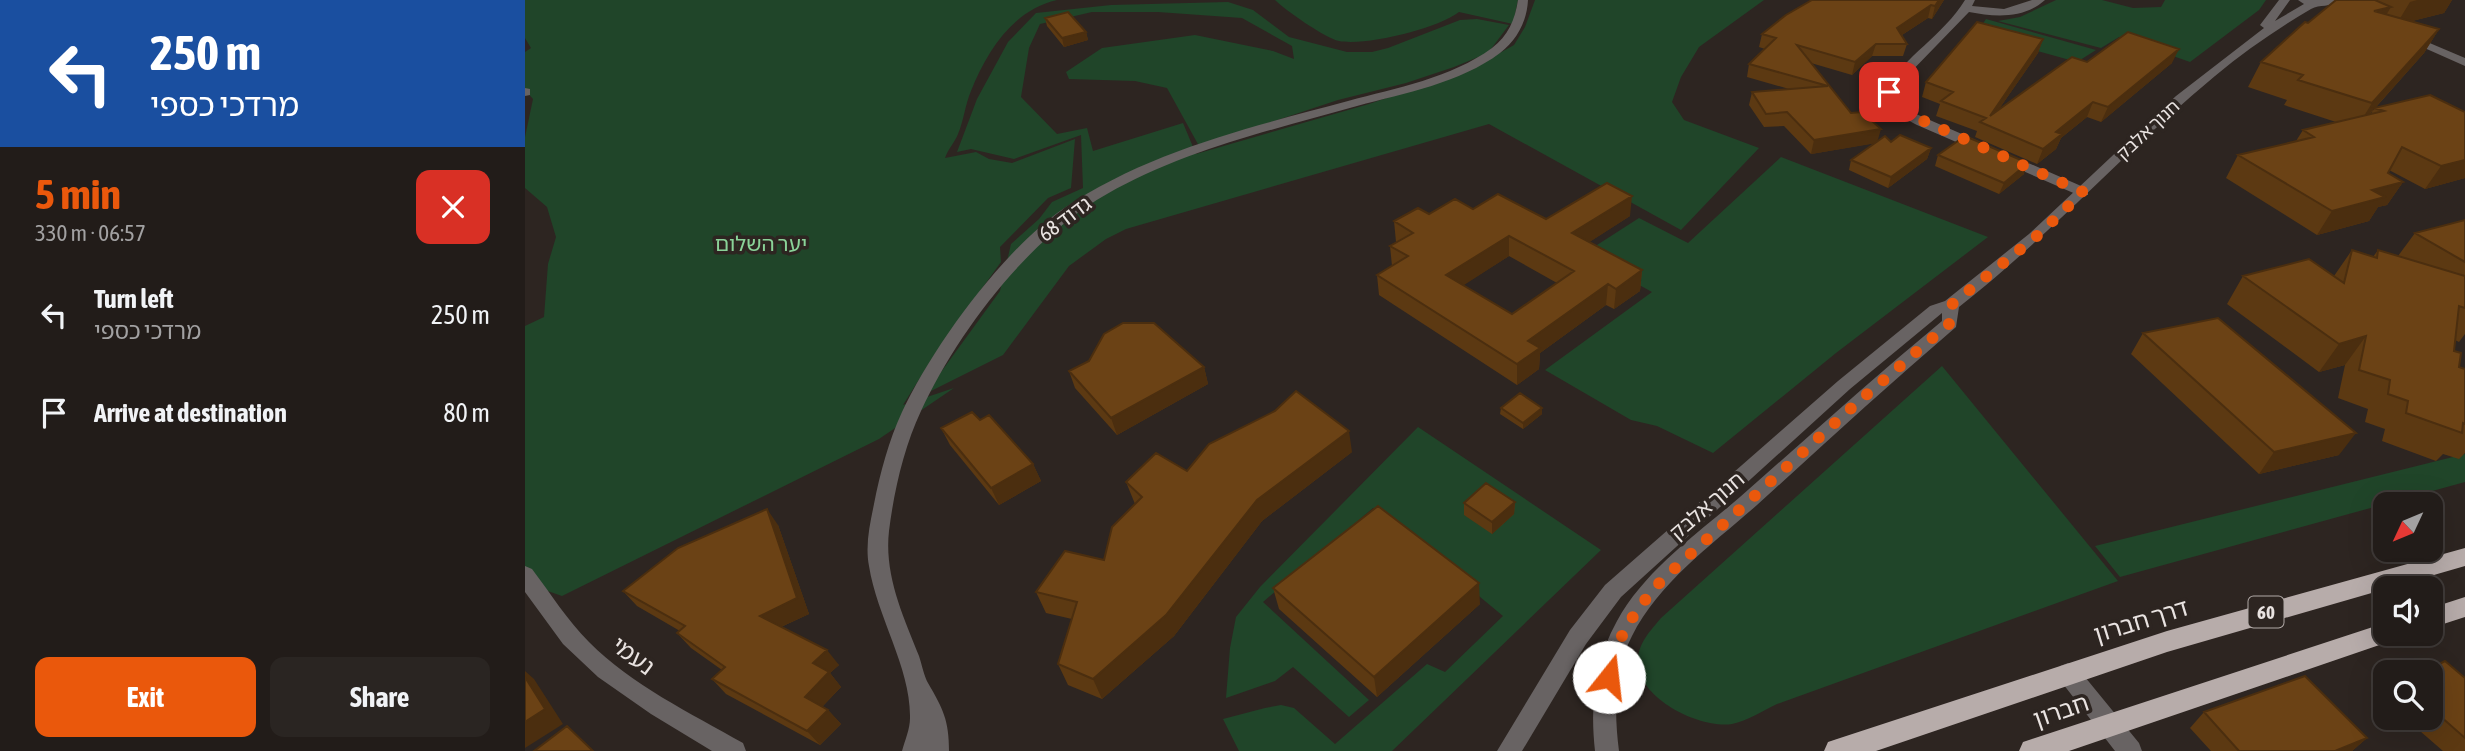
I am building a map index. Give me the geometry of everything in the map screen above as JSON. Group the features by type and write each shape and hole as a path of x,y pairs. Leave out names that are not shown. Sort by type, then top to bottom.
{"highway":[{"name":"דרך חברון","path":"1837,751 1919,726 2068,673 2317,597 2465,557"},
{"path":"2443,614 2465,607"},
{"path":"2109,724 2373,637"},
{"name":"חברון","path":"2032,751 2109,724"}],"street":[{"name":"גדוד 68","path":"914,751 922,721 914,678 887,604 878,563 879,530 888,485 912,412 951,345 1007,271 1069,211 1115,185 1173,159 1405,89 1469,66 1492,53 1512,34 1523,11 1523,0"},
{"path":"2040,0 2023,11 2012,13 1993,14 1968,4 1902,73 1889,92 1891,100 1922,122 2083,192"},
{"name":"חנוך אלבק","path":"2252,40 2285,0"},
{"path":"2299,0 2334,3"},
{"name":"חנוך אלבק","path":"1509,751 1578,637 1596,611 1630,573 1844,384 1936,310 1951,305 2038,235 2164,113 2252,40 2314,3"},
{"path":"2399,33 2465,62"},
{"name":"חנוך אלבק","path":"1607,751 1606,693 1611,660 1624,629 1640,604 1694,550 1950,323 1951,305"},
{"name":"נעמי","path":"525,575 560,623 588,655 652,704 734,751"},
{"path":"2068,673 2130,751"},
{"name":"גדוד 68","path":"914,678 931,707 937,724 937,751"}],"green space":[{"name":"יער השלום","path":"525,0 1057,0 1027,13 1003,34 977,76 958,134 945,158 976,152 989,159 1012,163 1075,139 1071,188 1048,198 1000,247 1001,262 937,351 903,405 954,388 879,439 562,596 542,589 525,567 525,326 544,317 548,264 556,237 547,207 525,188 525,137 533,99 525,90 525,52 531,48 525,38"},
{"path":"1275,0 1518,0 1513,24 1459,12 1435,24 1401,35 1351,42 1339,41 1325,35"},
{"path":"1535,0 1764,0 1699,47 1681,77 1672,102 1684,120 1759,148 1681,230 1489,124 1126,229 1106,239 1069,266 1003,355 925,394 1000,291 1011,244 1039,219 1052,202 1083,188 1081,135 1014,159 971,149 957,152 977,99 1008,42 1036,13 1111,5 1228,2 1253,10 1289,37 1347,52 1372,52 1388,48 1460,20 1477,19 1509,25 1488,53 1454,67 1406,83 1338,100 1199,146 1167,88 1135,81 1069,79 1066,72 1102,48 1195,35 1273,51 1294,59 1292,46 1242,18 1158,12 1092,12 1040,24 1029,48 1021,97 1057,134 1087,128 1093,151 1183,123 1196,154 1369,104 1471,69 1514,45 1525,27"},
{"path":"2056,0 2102,0 2133,8 2161,7 2165,0 2266,0 2259,10 2190,62 2119,37 2101,48 1998,21 2020,17"},
{"path":"1986,19 2096,50 2077,62 1976,34"},
{"path":"1781,157 1988,237 1836,353 1713,453 1657,426 1631,420 1545,370 1652,292 1583,254 1639,218 1688,243"},
{"path":"1942,366 2118,581 1777,704 1732,724 1719,724 1688,716 1658,698 1647,687 1640,674 1638,660 1649,632 1661,618"},
{"path":"1418,427 1601,550 1392,751 1239,751 1223,719 1281,705 1294,708 1335,744 1427,664 1445,672 1503,616 1373,508 1263,602 1369,700 1349,717 1293,667 1275,681 1226,698 1230,648 1236,617 1260,587"},
{"path":"2465,454 2465,482 2429,492 2373,492 2373,507 2120,577 2095,546"}],"building":[{"path":"1812,0 1939,0 1935,6 1931,5 1897,28 1907,44 1876,44 1855,62 1797,45 1851,113 1862,112 1881,129 1814,140 1787,112 1766,114 1752,92 1828,86 1749,64 1776,38 1762,34 1786,15"},
{"path":"2336,0 2375,0 2391,7 2374,11 2439,29 2372,103 2298,80 2303,75 2261,62 2305,22 2308,23"},
{"path":"1068,12 1086,32 1062,38 1045,18"},
{"path":"1977,22 2043,39 1990,116 2072,57 2087,62 2128,32 2179,49 2108,107 2093,102 2056,132 2062,134 2043,149 1980,122 1986,118 1941,101 1953,92 1926,82"},
{"path":"2430,95 2465,112 2465,160 2441,166 2402,147 2388,173 2403,182 2372,190 2385,197 2332,211 2238,155 2314,137 2303,130 2384,111 2374,108"},
{"path":"1900,135 1931,148 1891,177 1851,160 1885,136 1891,142"},
{"path":"1965,136 2028,163 2004,183 1938,155"},
{"path":"1607,183 1632,196 1572,233 1642,270 1616,289 1608,284 1528,341 1540,348 1517,364 1377,275 1408,256 1390,246 1413,233 1394,221 1418,208 1429,214 1455,199 1473,209 1498,194 1546,219","holes":["1509,236 1574,271 1512,314 1446,275"]},
{"path":"2465,220 2465,262 2415,233"},
{"path":"2352,250 2377,258 2378,250 2465,276 2465,308 2459,306 2454,351 2461,353 2459,367 2465,369 2465,424 2463,423 2462,433 2406,413 2408,401 2388,394 2390,380 2359,370 2366,336 2339,344 2243,276 2309,259 2344,283"},
{"path":"2218,318 2356,433 2274,452 2143,333"},
{"path":"1123,323 1154,323 1204,367 1111,418 1069,371 1089,361 1104,334"},
{"path":"1296,391 1349,431 1257,500 1166,615 1093,679 1058,664 1077,602 1036,592 1065,551 1104,560 1112,527 1142,497 1126,482 1156,453 1187,471 1209,444 1275,411"},
{"path":"1520,393 1542,408 1523,423 1501,408"},
{"path":"972,412 980,420 989,415 1033,464 991,488 941,428"},
{"path":"1486,483 1515,502 1492,522 1464,503"},
{"path":"1378,506 1479,583 1374,677 1273,588"},
{"path":"767,509 797,598 760,616 827,650 813,663 829,672 805,697 828,710 807,731 712,679 725,667 677,633 685,626 623,591 678,548"},
{"path":"2443,662 2465,678 2465,738 2443,719"},
{"path":"2305,676 2367,738 2338,751 2239,751 2204,712"},
{"path":"525,677 545,709 525,722"},
{"path":"567,726 593,751 534,751"}],"route":[{"path":"1609,677 1611,660 1624,629 1640,604 1662,580 1858,402 1950,323 1951,305 2038,235 2083,192 1922,122 1898,108 1891,100 1889,92"}]}
